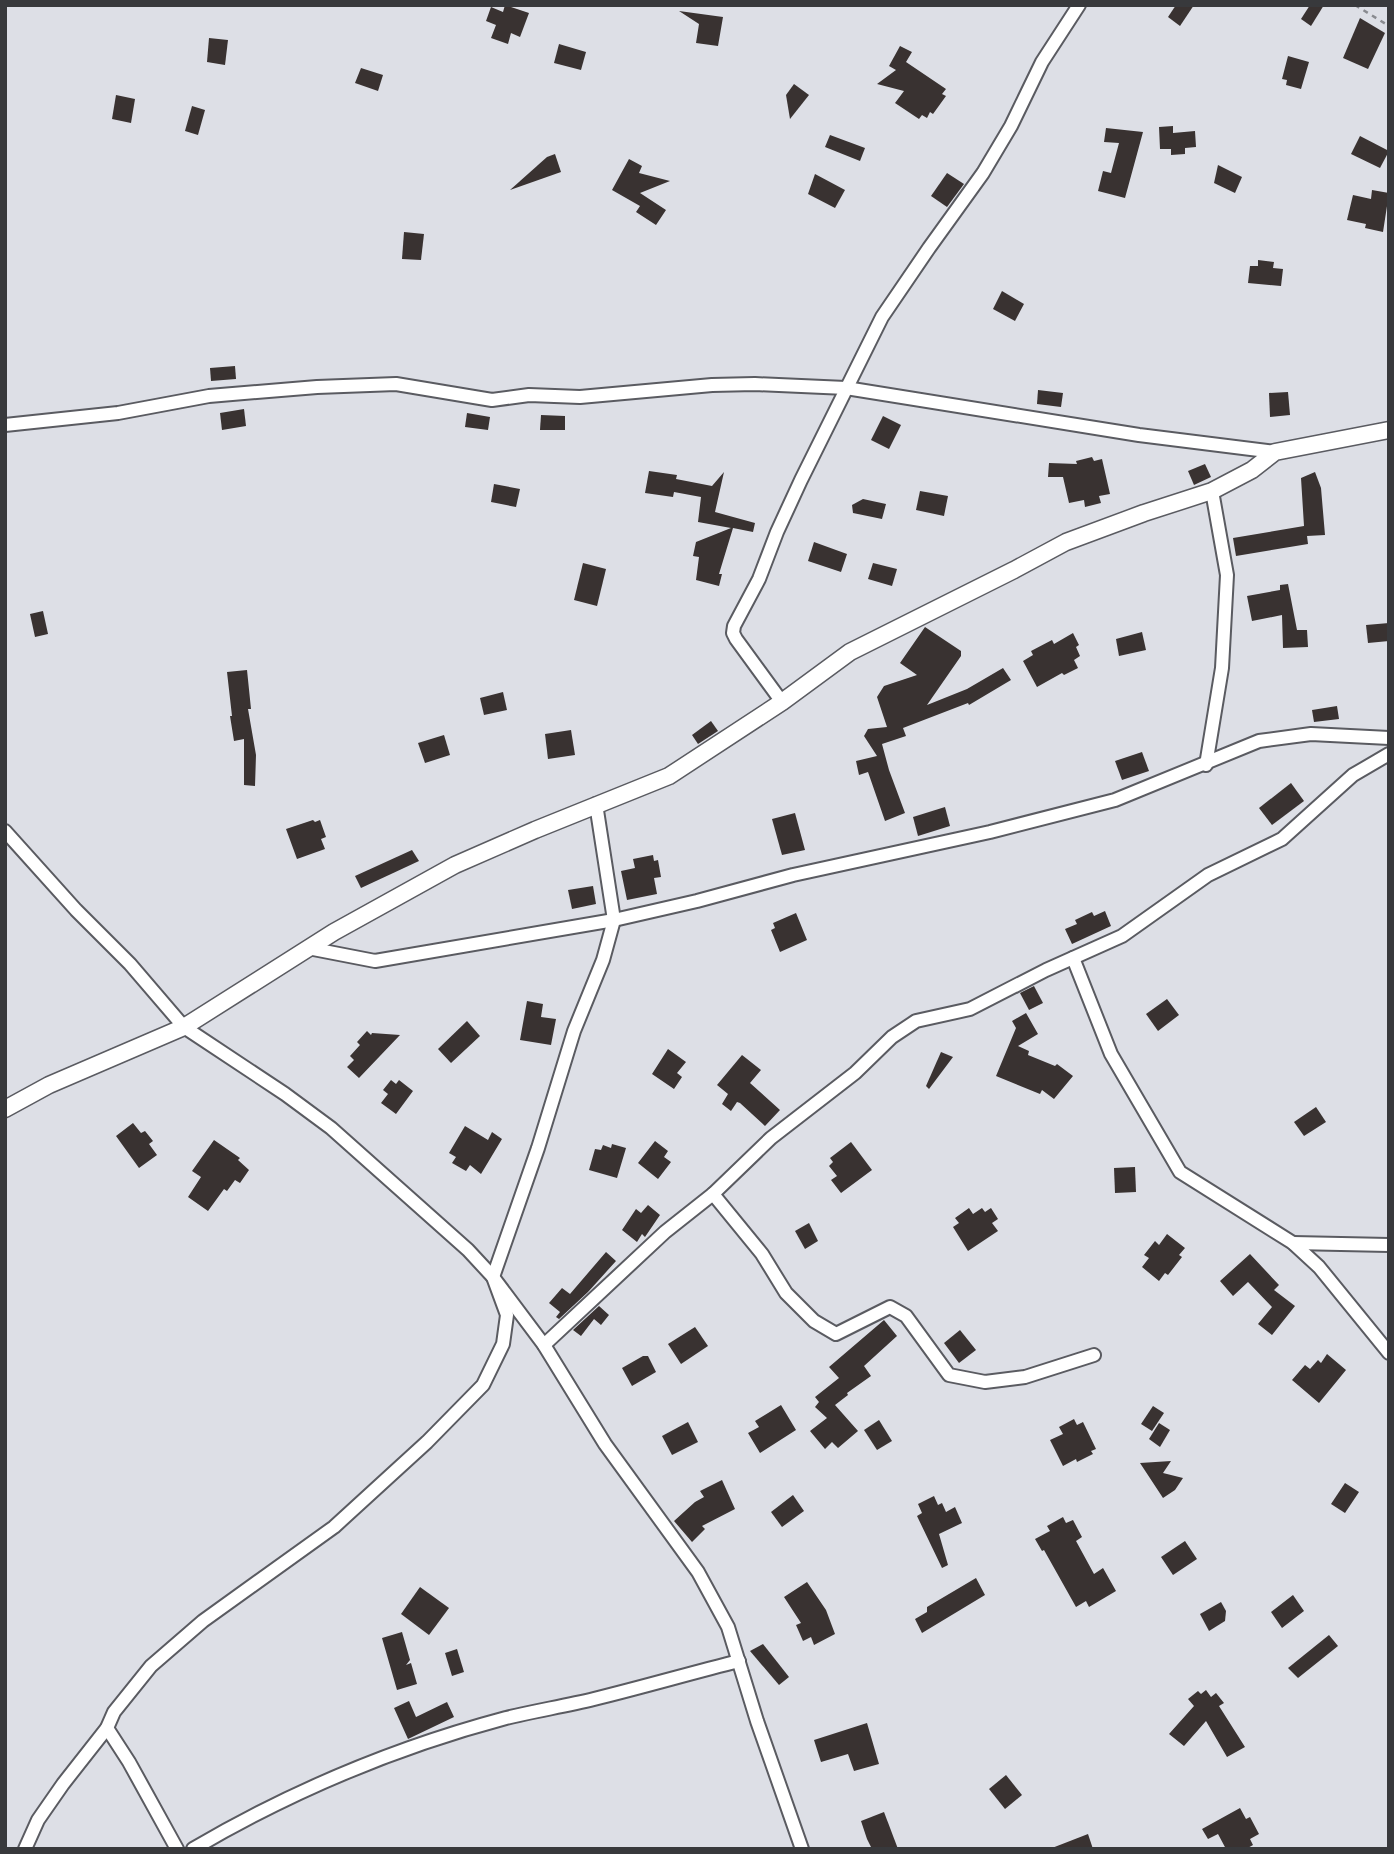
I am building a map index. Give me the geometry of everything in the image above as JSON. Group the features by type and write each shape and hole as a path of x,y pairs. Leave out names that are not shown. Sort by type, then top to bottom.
{"street":[{"path":"782,702 736,639 733,634 734,626 759,579 776,532 882,317 983,173 1011,126 1042,62 1079,5"},
{"path":"5,425 118,413 209,396 317,387 396,384 492,400 529,395 591,396 712,384 846,388 1139,435 1275,452 1389,430"},
{"path":"5,1109 49,1085 184,1027 334,932 454,865 669,776 782,702 850,652 1014,570 1038,555 1144,513 1212,491 1252,470 1275,452"},
{"path":"1206,765 1222,668 1227,575 1212,491"},
{"path":"308,948 375,961 614,920 793,875 990,832 1103,803 1206,765 1259,741 1311,733 1389,738"},
{"path":"544,1345 665,1232 713,1194 771,1138 855,1073 892,1037 916,1021 970,1009 1122,936 1208,875 1282,839 1353,775 1389,754"},
{"path":"25,1849 38,1820 107,1728 114,1712 151,1666 203,1621 334,1527 427,1442 483,1385 503,1344 507,1315 493,1277 538,1148 574,1031 603,960 614,920 596,804"},
{"path":"5,831 76,910 130,964 184,1027 331,1128 468,1250 493,1277 544,1345 605,1444 698,1572 728,1627 802,1849"},
{"path":"1073,958 1111,1054 1180,1172 1293,1242 1319,1267 1389,1353"},
{"path":"713,1194 762,1254 786,1293 814,1321 836,1334 890,1307 906,1317 949,1374 985,1382 1025,1377 1094,1355"},
{"path":"1293,1242 1389,1245"},
{"path":"193,1849 247,1817 336,1777 412,1748 506,1718 738,1661"},
{"path":"107,1728 177,1849"}],"path":[{"path":"1355,5 1389,26"}],"building":[{"path":"505,5 529,13 520,37 511,33 508,44 491,38 496,25 486,21 491,7 503,12"},
{"path":"1176,5 1194,5 1180,26 1168,17"},
{"path":"1310,5 1324,5 1311,26 1301,19"},
{"path":"679,11 723,17 718,46 696,43 699,24"},
{"path":"1360,18 1385,33 1368,69 1343,58"},
{"path":"209,38 228,40 225,65 207,62"},
{"path":"559,44 586,52 581,70 554,63"},
{"path":"900,46 912,52 906,62 946,89 942,94 946,96 927,118 922,115 919,119 895,103 904,91 877,84 896,70 889,66"},
{"path":"1288,56 1309,62 1301,89 1286,85 1287,80 1282,79"},
{"path":"361,68 383,75 378,91 355,83"},
{"path":"794,84 809,95 790,119 786,95"},
{"path":"116,95 135,99 131,123 112,119"},
{"path":"192,106 205,110 198,135 185,131"},
{"path":"1173,126 1173,133 1195,131 1196,147 1185,148 1185,154 1171,155 1171,149 1160,149 1159,127"},
{"path":"1106,128 1143,132 1125,198 1098,191 1103,171 1111,173 1119,143 1104,142"},
{"path":"830,135 865,148 860,161 825,147"},
{"path":"1360,136 1389,151 1380,168 1351,154"},
{"path":"555,154 561,172 510,190 547,157"},
{"path":"629,159 642,166 639,173 670,181 640,193 666,210 656,225 636,212 640,206 612,190"},
{"path":"1218,165 1242,177 1235,193 1214,183"},
{"path":"947,173 964,184 947,207 931,196"},
{"path":"815,174 845,190 835,208 808,194"},
{"path":"1372,190 1389,193 1383,232 1365,228 1366,224 1347,220 1353,195 1371,199"},
{"path":"404,232 424,234 421,260 402,259"},
{"path":"1258,260 1274,262 1273,268 1283,269 1281,286 1248,283 1250,266 1258,266"},
{"path":"1002,291 1024,304 1015,321 993,309"},
{"path":"235,366 236,379 211,381 210,368"},
{"path":"1038,390 1063,393 1061,407 1037,404"},
{"path":"1288,392 1290,415 1270,417 1269,393"},
{"path":"244,409 246,426 222,430 220,413"},
{"path":"467,413 490,417 488,430 465,427"},
{"path":"541,415 565,416 565,430 540,430"},
{"path":"883,416 901,425 889,449 871,440"},
{"path":"1092,457 1094,461 1102,459 1110,494 1099,496 1101,503 1085,507 1084,500 1069,503 1063,477 1048,477 1049,463 1077,464 1076,461"},
{"path":"1205,464 1211,477 1194,485 1188,471"},
{"path":"649,471 677,475 676,479 712,486 724,472 715,512 755,523 753,532 733,528 719,574 722,574 719,586 696,580 699,557 693,556 696,542 731,528 698,522 701,497 674,492 673,497 645,493"},
{"path":"1315,472 1321,488 1325,535 1307,536 1308,544 1236,556 1233,538 1304,526 1301,478"},
{"path":"494,484 520,489 516,507 491,502"},
{"path":"920,491 948,496 944,516 916,510"},
{"path":"863,499 886,504 882,519 853,513 852,505"},
{"path":"814,542 847,554 841,572 808,561"},
{"path":"583,563 606,569 597,606 574,600"},
{"path":"873,563 897,569 892,586 868,579"},
{"path":"1288,584 1297,630 1307,630 1308,647 1283,648 1282,615 1252,621 1247,596 1280,590 1280,585"},
{"path":"43,611 48,634 35,637 30,614"},
{"path":"1389,623 1389,641 1368,643 1366,625"},
{"path":"925,627 961,651 961,656 927,705 967,689 1003,668 1011,680 969,705 968,703 903,728 906,736 882,744 905,813 885,821 868,772 859,775 856,761 877,756 864,736 868,729 887,727 877,697 884,686 917,675 900,663"},
{"path":"1142,632 1146,650 1119,656 1116,639"},
{"path":"1073,633 1079,645 1076,647 1080,656 1074,660 1078,668 1064,675 1062,673 1037,687 1023,661 1033,655 1031,651 1052,640 1054,644"},
{"path":"247,670 251,709 248,709 256,755 255,786 244,785 244,739 234,741 230,716 227,672"},
{"path":"503,692 507,710 484,715 480,698"},
{"path":"1337,706 1339,719 1314,722 1312,710"},
{"path":"711,721 718,731 698,744 692,735"},
{"path":"571,730 575,755 548,759 545,734"},
{"path":"444,735 450,755 425,763 418,743"},
{"path":"1142,752 1149,771 1122,780 1115,761"},
{"path":"1291,783 1304,801 1272,825 1259,808"},
{"path":"945,807 950,826 918,836 913,817"},
{"path":"795,813 805,850 782,855 772,819"},
{"path":"320,820 326,837 321,839 325,849 297,859 286,829"},
{"path":"412,850 419,861 361,888 355,876"},
{"path":"653,855 654,861 658,860 661,877 654,878 657,894 627,900 621,871 635,868 633,859"},
{"path":"593,886 596,904 572,909 568,890"},
{"path":"1105,911 1111,926 1072,944 1065,929 1077,924 1075,920 1092,912 1094,916"},
{"path":"796,913 807,940 780,952 771,930 775,928 773,923"},
{"path":"1034,986 1043,1003 1029,1010 1020,993"},
{"path":"1167,999 1179,1015 1158,1031 1146,1014"},
{"path":"527,1001 543,1004 541,1017 556,1019 551,1045 520,1040"},
{"path":"1026,1013 1038,1034 1018,1046 1029,1051 1028,1055 1055,1066 1057,1064 1073,1076 1054,1099 1042,1090 1040,1094 996,1076 1016,1028 1012,1021"},
{"path":"467,1021 480,1036 451,1063 438,1049"},
{"path":"367,1031 371,1035 400,1035 359,1078 347,1067 354,1060 350,1056 360,1045 357,1042"},
{"path":"668,1049 686,1062 677,1073 682,1077 674,1089 652,1074"},
{"path":"941,1052 953,1057 929,1089 926,1086"},
{"path":"742,1055 761,1070 750,1083 780,1110 765,1126 740,1103 737,1102 731,1111 722,1104 728,1094 717,1085"},
{"path":"391,1080 396,1084 399,1080 413,1091 396,1114 381,1103 388,1094 383,1090"},
{"path":"1316,1107 1326,1122 1304,1136 1294,1122"},
{"path":"133,1123 153,1141 149,1144 157,1155 139,1168 116,1136"},
{"path":"465,1126 488,1140 492,1132 502,1139 481,1174 470,1165 466,1171 452,1163 456,1157 449,1153"},
{"path":"214,1140 240,1158 238,1160 249,1170 240,1183 235,1180 227,1191 224,1189 208,1211 188,1197 201,1177 192,1171"},
{"path":"655,1141 668,1151 664,1157 671,1162 658,1179 638,1163"},
{"path":"851,1142 872,1170 841,1193 831,1180 837,1176 829,1166 833,1162 830,1158"},
{"path":"612,1144 626,1148 617,1178 589,1170 595,1149 601,1150 603,1145 611,1148"},
{"path":"1135,1167 1136,1192 1115,1193 1114,1168"},
{"path":"648,1205 660,1215 645,1237 642,1234 637,1242 622,1230 636,1209 641,1213"},
{"path":"969,1208 973,1214 982,1208 985,1212 991,1208 998,1219 992,1223 998,1231 968,1251 953,1227 959,1223 955,1218"},
{"path":"809,1223 818,1241 805,1249 795,1231"},
{"path":"1167,1234 1185,1248 1179,1255 1182,1257 1168,1275 1165,1273 1159,1281 1142,1267 1149,1258 1144,1255 1155,1241 1159,1245"},
{"path":"606,1252 616,1261 588,1292 559,1319 556,1317 560,1312 549,1303 562,1288 570,1294"},
{"path":"1250,1254 1279,1285 1274,1290 1295,1306 1272,1335 1258,1324 1272,1307 1248,1282 1233,1296 1220,1281"},
{"path":"599,1306 609,1315 601,1325 594,1319 581,1336 573,1330"},
{"path":"884,1320 897,1336 864,1366 871,1376 835,1405 858,1431 838,1448 832,1442 825,1449 810,1431 827,1418 815,1407 819,1402 815,1397 839,1378 829,1367"},
{"path":"695,1327 708,1346 681,1364 668,1344"},
{"path":"960,1330 976,1350 959,1363 944,1343"},
{"path":"1327,1354 1346,1370 1319,1403 1292,1380 1305,1365 1310,1369 1318,1360 1321,1363"},
{"path":"648,1356 656,1372 632,1386 622,1368"},
{"path":"781,1405 796,1430 760,1453 748,1433 759,1427 755,1421"},
{"path":"1153,1406 1164,1413 1152,1431 1141,1424"},
{"path":"1074,1419 1077,1425 1083,1422 1096,1449 1091,1451 1093,1454 1063,1466 1050,1440 1063,1434 1059,1427"},
{"path":"879,1420 892,1441 877,1450 864,1430"},
{"path":"688,1422 698,1442 672,1455 662,1436"},
{"path":"1159,1423 1170,1430 1160,1447 1149,1439"},
{"path":"1171,1461 1163,1473 1183,1478 1175,1490 1163,1498 1140,1463"},
{"path":"722,1480 735,1509 702,1526 705,1529 692,1542 674,1521 704,1497 700,1491"},
{"path":"1345,1483 1359,1492 1345,1513 1331,1504"},
{"path":"793,1495 804,1511 782,1527 771,1512"},
{"path":"934,1496 938,1505 942,1503 946,1512 955,1507 962,1523 939,1534 948,1565 942,1568 917,1516 922,1513 918,1504"},
{"path":"1063,1517 1066,1523 1073,1520 1082,1537 1076,1541 1094,1574 1103,1568 1116,1591 1089,1607 1086,1601 1076,1607 1035,1539 1050,1531 1047,1526"},
{"path":"1185,1541 1197,1559 1173,1575 1161,1557"},
{"path":"976,1578 985,1595 922,1633 915,1619 927,1612 927,1607"},
{"path":"807,1582 826,1610 835,1634 814,1645 811,1637 803,1641 796,1625 801,1623 784,1597"},
{"path":"420,1587 449,1608 429,1635 401,1614"},
{"path":"1293,1595 1304,1611 1282,1628 1271,1612"},
{"path":"1221,1602 1226,1611 1225,1621 1209,1631 1200,1614"},
{"path":"402,1632 410,1660 406,1665 411,1663 417,1684 397,1690 382,1638"},
{"path":"1329,1635 1338,1646 1298,1678 1288,1668"},
{"path":"763,1644 789,1677 779,1685 750,1651"},
{"path":"457,1649 464,1672 452,1676 445,1653"},
{"path":"1206,1690 1211,1697 1216,1693 1224,1703 1219,1706 1245,1747 1227,1757 1206,1721 1184,1746 1169,1734 1194,1706 1188,1699 1198,1691 1201,1694"},
{"path":"409,1701 416,1717 447,1702 454,1717 408,1739 394,1708"},
{"path":"867,1723 879,1764 854,1771 848,1754 821,1762 814,1740"},
{"path":"1006,1775 1022,1795 1005,1809 989,1789"},
{"path":"1240,1808 1246,1819 1250,1817 1259,1834 1250,1839 1253,1845 1246,1849 1226,1849 1218,1834 1208,1839 1202,1829"},
{"path":"884,1812 898,1849 872,1849 867,1839 861,1821"},
{"path":"1088,1834 1093,1849 1052,1849 1052,1848"}]}
